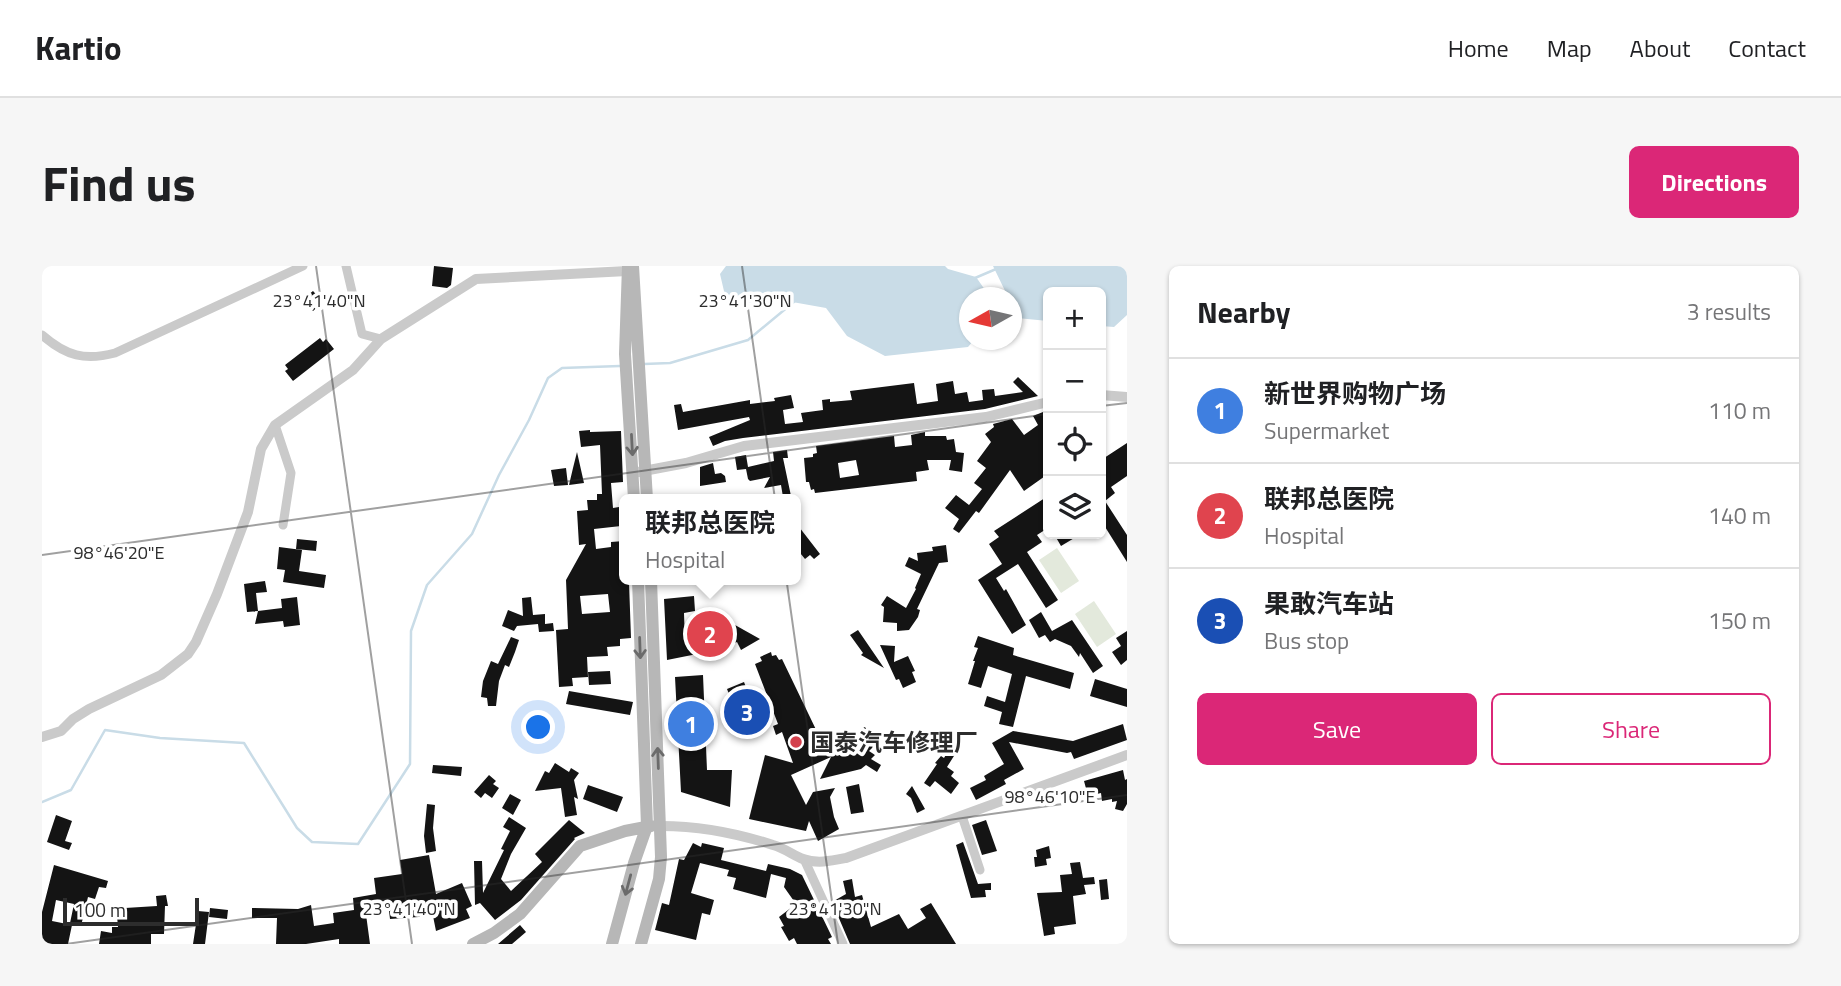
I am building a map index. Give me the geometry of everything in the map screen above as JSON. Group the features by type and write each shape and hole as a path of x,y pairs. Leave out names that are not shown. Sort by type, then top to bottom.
{"main road":[{"path":"629,268 632,353 626,392 639,473 645,494"},
{"path":"632,353 641,392 639,473 635,494"},
{"path":"612,944 647,826 638,585"},
{"path":"641,944 659,878 661,826 651,585"},
{"path":"473,944 520,914 580,846 625,831 661,826"}],"street":[{"path":"42,335 54,346 74,355 95,358 115,353 303,266"},
{"path":"346,266 362,334 381,339"},
{"path":"42,737 61,731 89,709 161,675 188,654 202,629 226,570 248,512 261,449 275,425 353,370 381,339 476,279 629,268"},
{"path":"1106,395 1127,397"},
{"path":"639,473 744,446 986,417 1043,403"},
{"path":"275,425 290,473 283,525"},
{"path":"661,826 689,826 730,834 776,846 804,859 824,862 846,858 1127,755"},
{"path":"962,816 980,870"},
{"path":"804,859 843,944"}],"shaded area":[{"path":"1057,548 1079,581 1061,593 1039,560"},
{"path":"1094,601 1116,634 1097,647 1075,614"}],"water":[{"path":"726,266 945,266 976,277 983,287 959,287 959,348 885,356 847,336 826,308 781,300 727,304 720,274"},
{"path":"993,266 1127,266 1127,315 1114,327 1106,326 1106,287 1043,287 1043,321 1022,318 1022,287 1003,287"}],"building":[{"path":"434,266 453,268 451,285 447,288 432,286"},
{"path":"313,291 323,302 313,311 303,299"},
{"path":"320,338 323,342 326,339 334,349 293,381 285,371 288,369 285,365"},
{"path":"1018,377 1038,396 985,409 743,438 713,446 709,437 750,420 749,417 678,430 674,405 681,404 683,412 750,400 750,404 775,401 774,398 791,395 794,408 783,410 785,424 803,422 801,413 823,410 822,400 852,400 850,391 914,383 917,404 938,401 936,384 953,381 955,394 967,392 969,402 983,400 982,390 994,389 995,396 1023,392 1013,382"},
{"path":"1043,412 1043,478 1024,491 1010,470 979,513 976,511 959,533 953,529 959,519 945,508 956,495 969,505 982,489 974,483 986,468 977,461 991,442 985,434 994,427 993,424 1012,419 1024,435 1038,425 1033,416"},
{"path":"579,431 621,431 623,482 611,483 613,508 619,507 619,526 594,529 596,549 611,547 611,542 619,541 619,585 629,585 631,638 620,639 620,646 607,647 608,656 587,657 588,677 572,678 573,686 559,687 556,630 568,629 566,580 586,544 579,545 577,511 588,510 587,500 597,500 597,494 602,494 600,445 581,447","holes":["608,594 610,612 582,614 580,596"]},
{"path":"925,432 925,436 946,436 947,440 954,439 956,452 964,453 962,472 949,470 951,460 927,460 929,470 916,472 917,481 815,493 809,482 806,482 804,458 813,457 813,454 817,453 816,446 894,436 895,447 912,445 911,435","holes":["856,460 859,475 840,478 838,463"]},
{"path":"1127,443 1127,476 1111,487 1115,493 1106,500 1106,476 1106,457"},
{"path":"787,450 788,458 783,458 791,494 782,494 781,485 764,488 770,477 750,481 746,469 737,470 735,457 746,455 748,467 774,461 773,452"},
{"path":"577,452 584,483 569,485 573,468"},
{"path":"713,463 715,474 721,473 726,482 700,486 700,467"},
{"path":"566,468 568,485 554,486 551,470"},
{"path":"1043,499 1043,531 1037,535 1042,542 1027,552 1058,600 1046,608 1018,564 996,578 1004,591 1006,589 1026,625 1012,634 978,580 1002,564 989,544 999,537 994,531"},
{"path":"1106,503 1127,535 1127,562 1106,528"},
{"path":"801,529 820,554 814,559 810,555 805,559 801,554"},
{"path":"297,539 317,541 316,551 296,549"},
{"path":"1057,539 1073,539 1061,546"},
{"path":"946,545 948,562 939,563 917,609 920,610 918,617 909,630 897,631 897,623 883,622 884,607 881,605 887,596 906,608 916,589 921,574 905,566 909,557 918,561 917,553 933,551 932,547"},
{"path":"279,547 302,550 299,571 326,575 324,588 283,582 285,570 277,569"},
{"path":"265,581 267,592 256,593 258,611 247,612 244,584"},
{"path":"694,596 695,611 684,613 685,643 707,638 735,625 760,639 741,650 737,642 717,650 667,660 664,599"},
{"path":"297,597 300,625 284,627 283,621 255,624 258,611 282,608 281,599"},
{"path":"531,597 533,615 545,614 545,624 553,623 554,631 539,632 538,624 517,626 514,631 502,626 508,610 523,616 522,598"},
{"path":"1041,612 1052,631 1072,620 1103,666 1093,673 1080,653 1079,657 1071,646 1055,639 1050,642 1045,635 1039,638 1029,620"},
{"path":"858,630 884,668 861,655 863,653 850,635"},
{"path":"1127,631 1127,660 1121,665 1112,652 1121,646 1116,638"},
{"path":"978,636 1014,648 1013,655 1074,673 1070,689 1026,676 1013,727 999,724 1002,712 984,706 987,696 1005,702 1012,674 988,666 981,688 968,684 978,648 974,647"},
{"path":"511,637 519,640 515,652 509,667 505,665 499,681 496,706 488,706 487,698 481,697 483,681 491,661 498,664"},
{"path":"880,645 895,646 894,662 908,656 915,671 912,672 916,682 903,688 899,679 896,680"},
{"path":"771,652 772,656 776,655 779,660 782,659 821,740 831,736 834,744 865,727 870,736 866,738 874,746 869,751 875,755 871,759 881,765 877,772 866,765 861,769 820,779 831,757 791,775 806,805 813,792 835,788 830,797 839,829 818,841 809,821 806,831 749,819 765,755 793,763 782,732 776,735 773,726 778,724 755,664 762,661 760,657"},
{"path":"610,671 611,684 589,685 588,672"},
{"path":"703,675 707,770 732,770 730,807 681,792 675,677"},
{"path":"1095,679 1127,689 1127,707 1090,696"},
{"path":"744,682 763,728 745,734 727,689"},
{"path":"569,691 633,702 630,715 566,704"},
{"path":"1123,724 1127,740 1074,759 1071,752 1009,742 1024,769 1004,780 1006,784 976,800 970,788 986,780 984,776 1004,764 992,743 1013,731 1073,741"},
{"path":"952,744 959,748 947,767 954,772 951,776 959,783 951,794 935,781 930,787 924,783 937,764 935,763 941,756 944,758"},
{"path":"555,763 569,772 571,768 579,773 574,780 578,799 574,797 577,815 565,817 561,788 535,791 545,771 549,773"},
{"path":"433,765 462,767 461,776 432,773"},
{"path":"1123,770 1125,780 1127,779 1127,804 1123,811 1115,809 1117,801 1102,801 1101,793 1088,796 1084,781"},
{"path":"489,775 496,781 493,784 499,788 492,798 485,793 481,798 474,792"},
{"path":"859,784 864,812 851,814 846,787"},
{"path":"588,785 623,797 617,812 583,799"},
{"path":"912,786 925,809 917,813 911,798 906,794"},
{"path":"510,794 521,800 513,815 502,808"},
{"path":"427,804 435,805 433,828 436,851 426,853 424,836"},
{"path":"56,815 72,821 65,841 72,843 69,850 47,842"},
{"path":"509,817 526,828 501,879 511,891 542,862 535,854 569,820 585,833 574,838 521,900 495,920 480,903 475,905 474,861 482,861 483,893 504,850 501,849 510,831 503,827"},
{"path":"986,820 997,851 982,855 972,825"},
{"path":"963,842 978,884 991,883 991,890 985,890 986,897 971,898 956,845"},
{"path":"693,843 701,847 702,843 724,848 721,860 766,871 768,864 802,875 832,937 828,939 831,944 797,944 794,938 789,941 779,917 796,904 784,887 786,878 771,874 766,898 733,889 736,878 727,876 729,870 700,863 691,893 714,900 710,915 702,913 696,940 655,930 662,903 669,905 679,859 684,860"},
{"path":"1049,846 1051,858 1046,859 1047,865 1035,867 1036,850"},
{"path":"429,855 436,894 462,883 472,906 466,909 470,918 436,931 433,916 390,919 388,903 365,907 370,944 339,944 339,939 306,944 276,944 277,918 252,918 252,908 298,909 311,905 314,926 334,923 333,913 354,910 353,898 376,894 374,878 402,874 400,860"},
{"path":"1080,862 1083,878 1094,877 1095,884 1084,885 1086,894 1073,896 1076,924 1054,927 1055,934 1044,936 1037,893 1062,892 1060,875 1072,874 1070,863"},
{"path":"54,865 108,881 106,888 99,887 95,899 88,897 81,926 70,923 74,904 56,900 52,921 72,925 68,944 42,944 42,912"},
{"path":"852,879 855,897 862,895 871,927 899,914 908,929 926,918 920,909 931,903 956,944 850,944 832,902 846,894 843,881"},
{"path":"1107,879 1109,899 1101,900 1099,880"},
{"path":"166,895 168,906 165,906 164,934 151,934 151,944 99,944 101,931 112,933 112,927 118,927 117,916 126,915 125,908 157,906 156,896"},
{"path":"210,908 228,910 227,919 209,917"},
{"path":"198,911 209,912 205,944 193,944"},
{"path":"520,925 526,932 512,944 498,944"}],"waterway":[{"path":"975,278 1003,266"},
{"path":"644,364 670,363 748,340 795,301"},
{"path":"42,802 71,790 105,730 160,738 244,743 297,828 312,842 358,844 410,764 411,631 427,585 472,534 548,378 562,368 620,366"}],"place":[{"name":"联邦总医院","path":"710,634"},
{"name":"果敢汽车站","path":"747,712"},
{"name":"新世界购物广场","path":"691,724"},
{"name":"国泰汽车修理厂","path":"796,742"}]}
